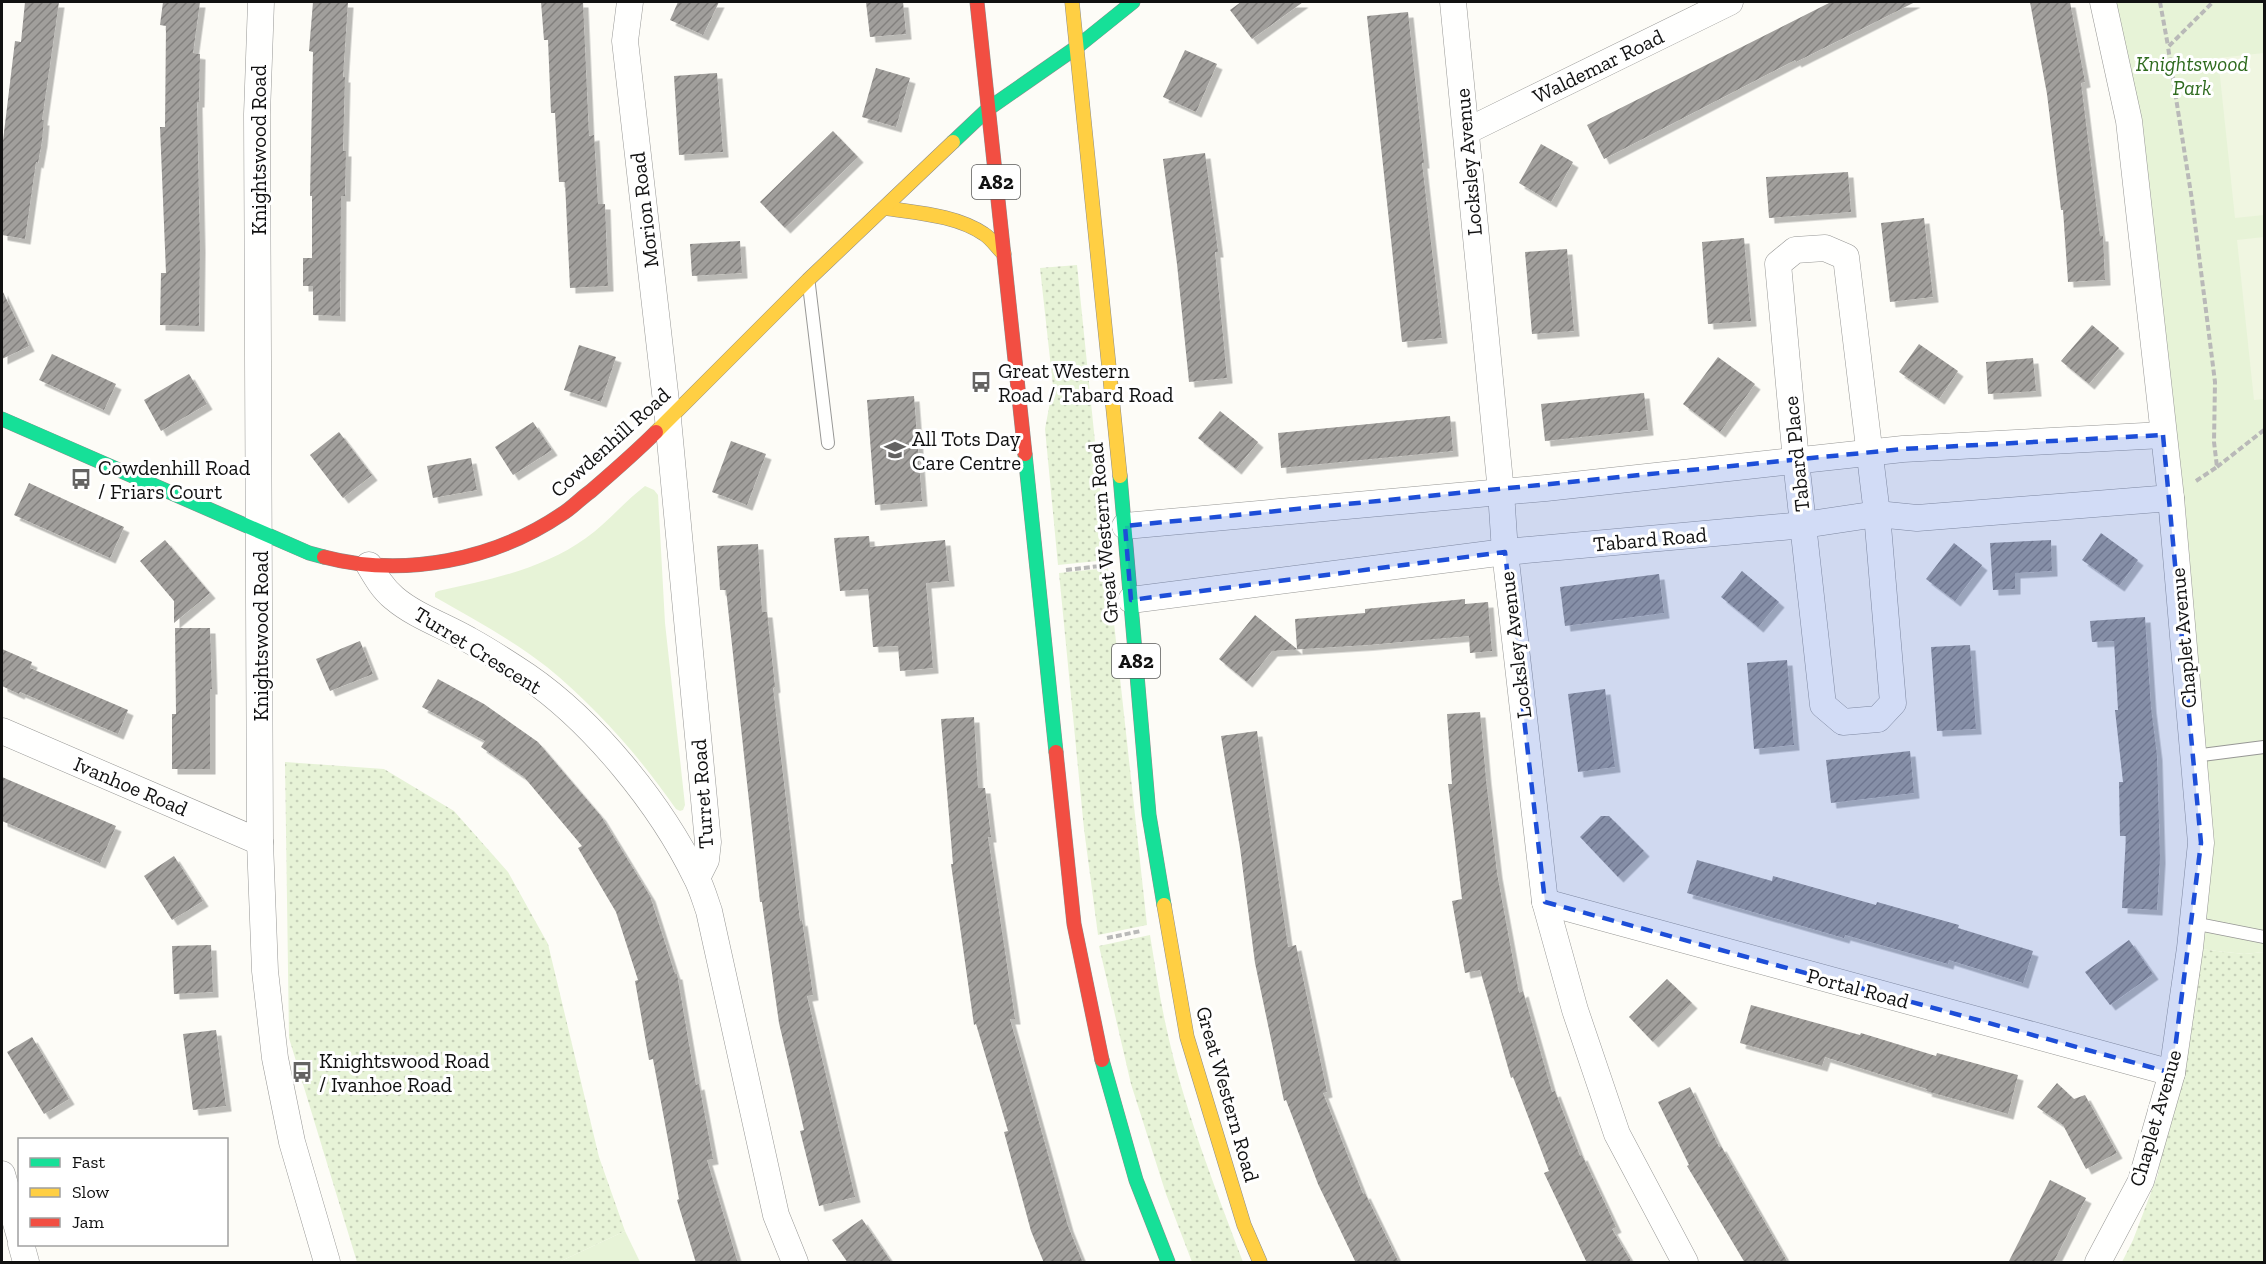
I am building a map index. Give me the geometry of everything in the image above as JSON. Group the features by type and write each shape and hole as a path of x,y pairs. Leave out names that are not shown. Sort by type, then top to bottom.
{"main road":[{"name":"A82","path":"977,2 1074,924 1097,1040 1119,1124 1153,1227 1168,1263"},
{"name":"Great Western Road","path":"1072,2 1125,526 1149,815 1187,1037 1244,1225 1260,1263"},
{"name":"Cowdenhill Road","path":"2,419 309,553 344,562 415,566 450,561 491,549 525,535 563,514 594,490 633,455 808,280 988,109 1077,47 1133,2"},
{"path":"885,208 943,218 967,226 986,235 1004,254"}],"street":[{"name":"Knightswood Road","path":"261,2 257,114 260,842 265,971 275,1058 292,1142 327,1263"},
{"name":"Morion Road","path":"630,2 625,41 668,419"},
{"name":"Locksley Avenue","path":"1453,2 1501,492 1504,552 1545,902 1575,1010 1617,1134 1686,1263"},
{"name":"Waldemar Road","path":"1467,132 1730,2"},
{"name":"Chaplet Avenue","path":"2098,1263 2141,1181 2172,1073 2193,923 2201,843 2171,498 2129,121 2103,2"},
{"name":"Tabard Place","path":"1825,248 1846,257 1877,514 1893,703 1878,718 1843,722 1823,705 1796,461 1778,264 1795,250 1825,248"},
{"name":"Turret Road","path":"668,419 708,842 706,860 697,878 718,946 776,1215 795,1263"},
{"path":"1125,526 1501,492 1868,453 2163,435"},
{"name":"Tabard Road","path":"1131,600 1504,552 1804,525 1877,514 1917,518 2171,498"},
{"name":"Turret Crescent","path":"369,565 380,583 394,598 416,613 469,640 529,677 575,716 631,775 664,822 697,878"},
{"name":"Ivanhoe Road","path":"2,731 260,842"},
{"name":"Portal Road","path":"1545,902 2172,1073"},
{"path":"2,1174 18,1230"},
{"path":"21,1246 26,1263"}],"lane":[{"path":"808,280 828,443"},
{"path":"2194,756 2265,747"},
{"path":"2193,923 2265,936"}],"path":[{"path":"2160,2 2192,200 2215,382 2214,442 2217,467"},
{"path":"2168,47 2213,2"},
{"path":"2171,498 2217,467 2265,430"},
{"path":"1037,573 1128,563"},
{"path":"1078,945 1168,925"}],"highlighted area":[{"path":"2163,435 2201,843 2172,1073 1545,902 1505,552 1131,600 1125,526 1903,449"}],"green space":[{"name":"Knightswood Park","path":"2103,2 2264,2 2264,952 2244,954 2190,948 2201,843"},
{"path":"2264,53 2264,215 2235,218 2218,58"},
{"path":"2264,237 2264,399 2254,400 2237,240"},
{"path":"1077,265 1107,560 1058,565 1045,429 1053,386 1040,268"},
{"path":"645,486 654,490 658,495 665,623 685,805 680,811 616,734 583,699 547,667 493,630 435,597 438,591 515,572 552,558 594,532"},
{"path":"1108,568 1147,925 1098,935 1084,829 1059,573"},
{"path":"285,762 384,769 454,811 508,872 548,944 599,1157 625,1231 559,1262 357,1262 289,1038"},
{"path":"1150,935 1164,1014 1181,1086 1243,1262 1192,1262 1166,1194 1131,1084 1099,946"},
{"path":"2190,948 2244,954 2264,952 2264,1262 2122,1262 2133,1240 2158,1174"},
{"path":"625,1231 640,1262 559,1262"}],"building":[{"path":"25,2 59,2 42,120 44,120 42,141 38,163 36,162 25,239 2,235 2,149 15,41 21,42"},
{"path":"163,2 200,2 193,53 200,54 199,102 197,102 199,326 160,325 161,273 166,273 160,127 165,127 166,26 160,25"},
{"path":"313,2 348,2 343,77 345,77 343,151 346,151 345,196 341,196 340,316 313,315 313,286 303,286 303,258 312,258 312,196 310,196 313,52 309,51"},
{"path":"541,2 583,2 589,136 594,135 598,204 605,204 608,286 570,288 565,182 559,182 555,113 551,113 548,40 544,40"},
{"path":"678,2 719,2 703,35 670,20"},
{"path":"866,2 903,2 906,34 870,37"},
{"path":"1241,2 1303,2 1252,39 1230,10"},
{"path":"1831,2 1915,2 1796,62 1795,60 1604,159 1587,125"},
{"path":"2030,2 2070,2 2085,82 2081,83 2100,236 2103,236 2105,280 2068,282 2063,210 2061,210 2047,94"},
{"path":"1408,12 1442,338 1402,342 1367,16"},
{"path":"1185,50 1217,64 1196,112 1163,97"},
{"path":"876,68 910,78 896,127 862,117"},
{"path":"717,73 723,152 679,155 674,76"},
{"path":"833,131 858,157 785,228 760,202"},
{"path":"1541,144 1573,162 1551,202 1519,183"},
{"path":"1205,153 1218,252 1215,252 1227,378 1189,382 1163,159"},
{"path":"1848,172 1851,212 1769,218 1766,177"},
{"path":"1924,218 1933,297 1890,302 1881,223"},
{"path":"1744,238 1751,321 1708,324 1702,242"},
{"path":"740,241 742,273 692,276 690,244"},
{"path":"1567,249 1574,331 1532,334 1525,252"},
{"path":"2,290 29,346 2,359"},
{"path":"2092,325 2119,348 2089,384 2061,361"},
{"path":"1919,344 1958,371 1939,399 1899,372"},
{"path":"579,345 616,357 601,402 564,390"},
{"path":"52,354 116,384 104,410 39,380"},
{"path":"1718,357 1755,384 1720,432 1683,404"},
{"path":"2033,358 2036,391 1988,394 1986,362"},
{"path":"189,374 207,404 161,431 144,400"},
{"path":"1644,393 1648,430 1545,441 1541,404"},
{"name":"All Tots Day Care Centre","path":"914,396 922,501 875,505 867,400"},
{"path":"1220,411 1258,442 1236,469 1198,438"},
{"path":"1450,416 1453,451 1281,468 1278,433"},
{"path":"533,422 552,450 513,475 495,447"},
{"path":"339,432 372,475 343,498 310,455"},
{"path":"731,441 766,454 747,505 712,492"},
{"path":"471,458 477,490 433,498 427,466"},
{"path":"29,483 124,527 110,558 14,515"},
{"path":"2101,533 2138,560 2119,586 2082,560"},
{"path":"869,536 870,547 945,540 949,581 926,583 933,668 900,671 898,646 873,647 868,589 840,591 834,538"},
{"path":"165,540 210,593 174,623 174,601 140,561"},
{"path":"2051,540 2052,571 2015,573 2015,589 1993,590 1990,543"},
{"path":"1954,543 1982,565 1955,601 1926,579"},
{"path":"758,544 762,612 767,612 775,687 773,688 800,921 802,920 813,995 807,996 855,1197 819,1206 800,1131 804,1130 779,1023 762,902 760,902 726,590 720,590 717,546"},
{"path":"1742,571 1779,602 1758,627 1721,597"},
{"path":"1659,574 1664,613 1565,626 1560,587"},
{"path":"1465,599 1465,604 1488,602 1492,651 1470,653 1469,636 1272,651 1247,682 1219,659 1255,615 1297,649 1295,619 1365,613 1365,609"},
{"path":"2145,617 2151,707 2157,755 2160,858 2157,910 2122,908 2126,836 2120,836 2119,782 2123,782 2115,710 2118,710 2114,641 2092,642 2090,621"},
{"path":"175,628 210,628 212,689 210,689 210,769 172,769 172,714 176,714"},
{"path":"360,641 373,674 330,691 316,659"},
{"path":"1970,645 1976,729 1937,731 1931,647"},
{"path":"2,649 32,662 30,668 128,710 118,734 2,686"},
{"path":"1787,660 1794,745 1754,749 1747,663"},
{"path":"438,679 484,704 538,742 601,816 650,896 675,974 677,974 696,1085 699,1084 713,1159 707,1160 738,1263 696,1263 677,1200 679,1199 653,1059 649,1060 635,981 638,980 616,912 578,848 582,846 524,777 481,747 485,741 422,707"},
{"path":"1605,689 1615,767 1578,772 1568,694"},
{"path":"1480,712 1497,873 1519,993 1523,991 1552,1092 1555,1091 1580,1156 1582,1155 1616,1227 1612,1229 1632,1263 1587,1263 1544,1173 1549,1171 1513,1077 1511,1078 1480,970 1465,973 1452,901 1462,899 1448,784 1452,784 1447,714"},
{"path":"974,717 978,788 985,788 991,837 988,837 1015,1019 1010,1019 1068,1226 1083,1263 1044,1263 1031,1231 1004,1132 1008,1131 976,1024 974,1025 951,864 953,864 941,719"},
{"path":"1257,731 1288,947 1296,945 1327,1092 1323,1093 1363,1194 1365,1193 1399,1263 1356,1263 1318,1184 1286,1100 1284,1101 1255,963 1240,848 1221,736"},
{"path":"1910,751 1914,793 1831,803 1826,760"},
{"path":"2,777 116,826 100,863 2,821"},
{"path":"1601,816 1609,816 1644,851 1618,877 1580,837"},
{"path":"174,856 203,901 172,920 144,876"},
{"path":"1697,860 1772,881 1773,876 1876,905 1877,902 1959,925 1958,928 2033,951 2023,983 1949,960 1948,964 1845,935 1844,938 1687,893"},
{"path":"2129,940 2153,974 2110,1005 2085,972"},
{"path":"211,945 213,992 174,994 172,946"},
{"path":"1667,979 1692,1003 1653,1042 1629,1017"},
{"path":"1751,1005 1860,1035 1861,1033 1936,1056 1937,1053 2018,1075 2008,1114 1926,1091 1927,1089 1825,1057 1822,1066 1740,1043"},
{"path":"216,1030 226,1106 193,1110 183,1034"},
{"path":"32,1037 69,1099 44,1114 7,1052"},
{"path":"2057,1083 2074,1099 2085,1095 2117,1153 2086,1169 2063,1125 2037,1107"},
{"path":"1690,1087 1719,1147 1721,1146 1788,1263 1745,1263 1687,1166 1689,1165 1658,1102"},
{"path":"2050,1180 2086,1198 2053,1263 2008,1263"},
{"path":"862,1219 892,1263 848,1263 832,1240"}],"traffic: fast":[{"path":"953,142 988,109 1077,47 1133,2"},
{"path":"2,419 309,553 324,557"},
{"path":"1025,454 1056,752"},
{"path":"1120,476 1149,815 1164,905"},
{"path":"1102,1060 1136,1180 1168,1262"}],"traffic: slow":[{"path":"1072,2 1120,476"},
{"path":"656,432 808,280 953,142"},
{"path":"885,208 936,216 961,223 987,236 1004,254"},
{"path":"1164,905 1187,1037 1244,1225 1260,1262"}],"traffic: jam":[{"path":"977,2 1025,454"},
{"path":"324,557 385,566 417,565 448,561 507,543 536,530 569,509 616,470 656,432"},
{"path":"1056,752 1074,924 1102,1060"}],"place":[{"name":"Great Western Road / Tabard Road","path":"981,382"},
{"name":"All Tots Day Care Centre","path":"895,450"},
{"name":"Cowdenhill Road / Friars Court","path":"81,479"},
{"name":"Knightswood Road / Ivanhoe Road","path":"302,1072"}]}
